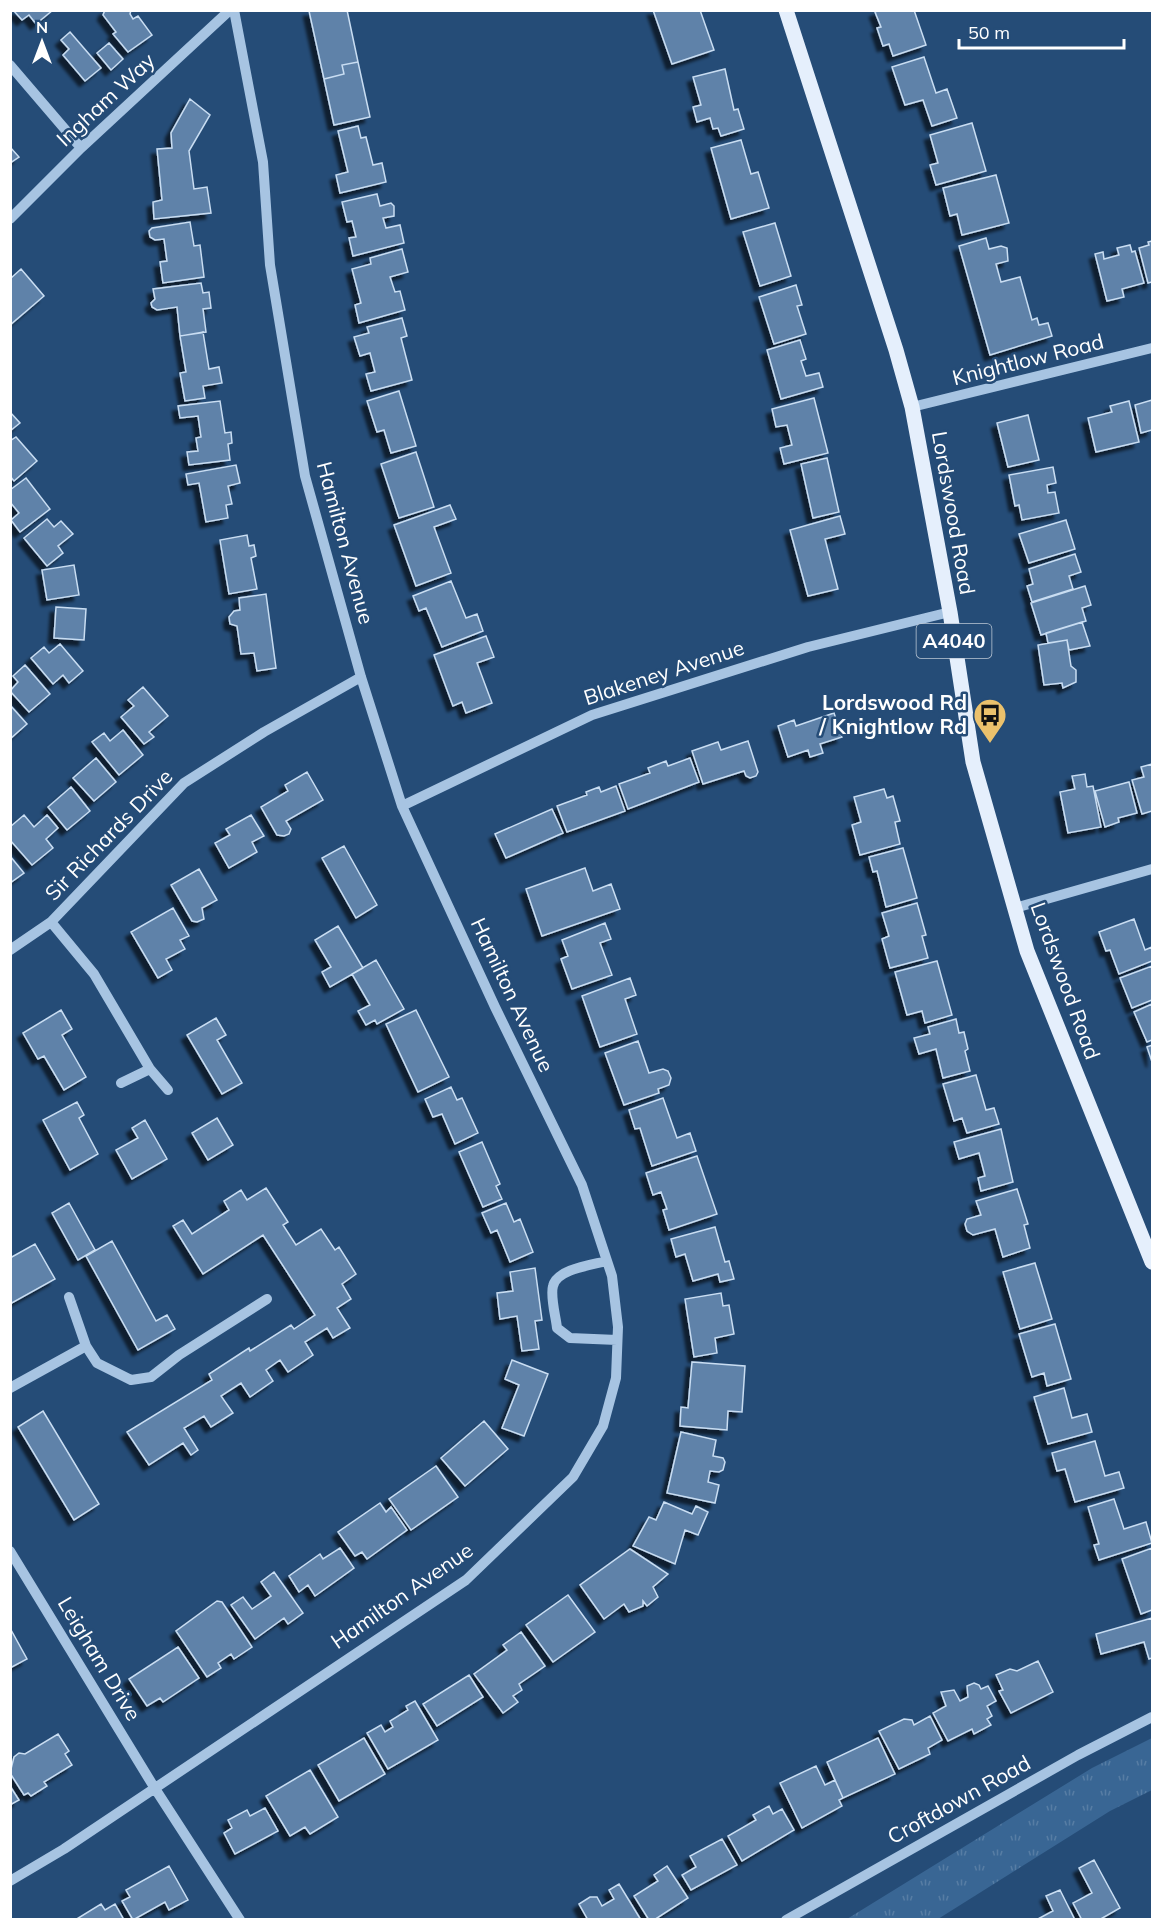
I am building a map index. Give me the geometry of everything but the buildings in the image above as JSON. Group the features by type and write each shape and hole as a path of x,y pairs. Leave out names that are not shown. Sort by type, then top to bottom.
{"main road":[{"name":"Lordswood Road","path":"786,10 912,407 950,612 973,762 1014,908 1027,951 1152,1262"}],"street":[{"name":"Ingham Way","path":"10,219 81,148 232,10"},
{"name":"Hamilton Avenue","path":"10,1881 64,1849 466,1580 526,1525 573,1477 603,1426 616,1378 617,1340 612,1276 582,1185 495,1007 402,806 361,677 305,476 270,265 263,162 232,10"},
{"path":"10,65 81,148"},
{"name":"Knightlow Road","path":"912,407 953,399 1152,348"},
{"name":"Blakeney Avenue","path":"402,806 592,715 808,647 950,612"},
{"name":"Sir Richards Drive","path":"10,950 51,922 184,783 264,732 361,677"},
{"path":"1014,908 1152,869"},
{"path":"51,922 94,974 150,1069 168,1090"},
{"path":"121,1083 150,1069"},
{"path":"607,1261 571,1271 557,1279 552,1287 557,1328 570,1338 617,1340"},
{"path":"69,1297 86,1346 97,1363 131,1380 151,1377 179,1355 267,1299"},
{"path":"10,1388 86,1346"},
{"name":"Leigham Drive","path":"10,1551 154,1787 240,1920"},
{"name":"Croftdown Road","path":"786,1920 1078,1755 1152,1717"}],"green space":[{"path":"1152,1738 1152,1790 1110,1811 938,1919 847,1919 1092,1768"}],"place":[{"name":"Lordswood Rd / Knightlow Rd","path":"990,744"}]}
